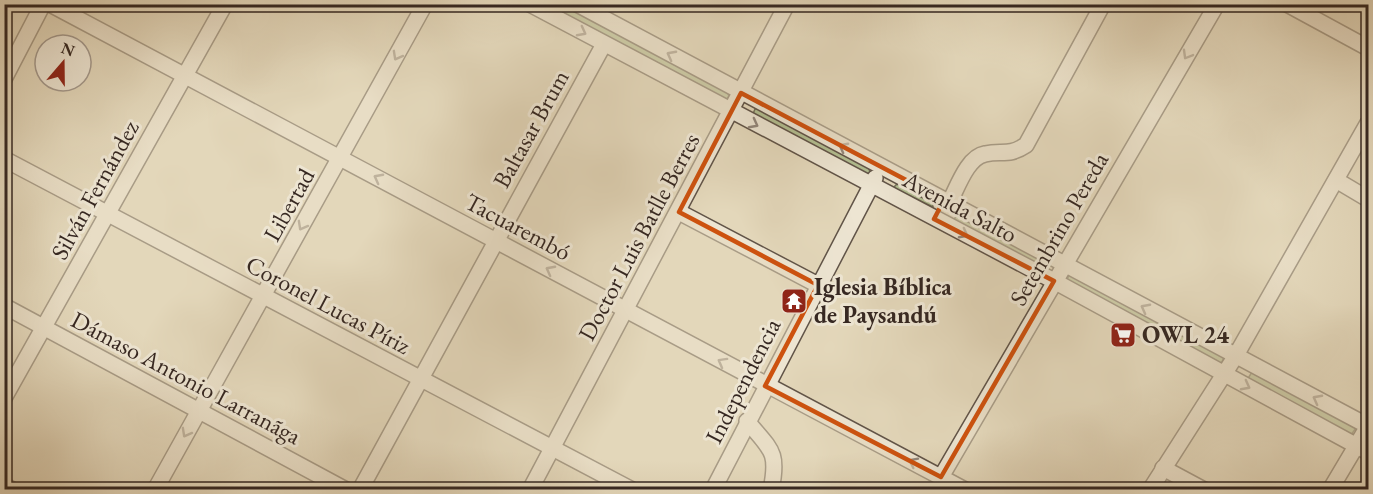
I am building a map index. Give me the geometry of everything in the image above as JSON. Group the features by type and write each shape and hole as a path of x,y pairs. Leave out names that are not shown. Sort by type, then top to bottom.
{"street":[{"path":"4,79 43,4"},
{"name":"Tacuarembó","path":"50,4 765,386 965,489"},
{"name":"Silván Fernández","path":"4,398 225,4"},
{"name":"Libertad","path":"155,489 425,4"},
{"name":"Avenida Salto","path":"530,4 1054,281 1363,449"},
{"name":"Avenida Salto","path":"577,4 1368,426"},
{"name":"Doctor Luis Batlle Berres","path":"530,489 554,448 787,4"},
{"path":"934,219 973,160 984,154 1008,154 1026,145 1103,4"},
{"name":"Setembrino Pereda","path":"941,477 1216,4"},
{"path":"1287,4 1368,48"},
{"name":"Baltasar Brum","path":"360,489 604,44"},
{"path":"1150,489 1235,357 1368,123"},
{"name":"Coronel Lucas Píriz","path":"4,159 632,489"},
{"name":"Independencia","path":"713,489 880,167"},
{"path":"1336,180 1368,199"},
{"path":"679,212 818,285"},
{"name":"Dámaso Antonio Larranãga","path":"4,306 346,489"},
{"path":"747,421 774,458 776,466 771,489"},
{"path":"1330,489 1363,449 1368,426"},
{"path":"1163,468 1204,489"},
{"path":"4,485 12,489"}],"highlighted area":[{"path":"741,93 944,200 934,219 1054,281 941,477 765,386 818,285 679,212"}],"green space":[{"path":"540,5 563,5 727,92 729,96 726,100"},
{"path":"755,109 760,109 869,168 870,174 868,176 753,114"},
{"path":"898,183 933,201 933,207 893,188"},
{"path":"957,214 1045,260 1046,267 1043,268 953,222"},
{"path":"1070,273 1225,355 1221,364 1066,282"},
{"path":"1252,372 1356,428 1351,435 1247,380"}],"place":[{"name":"Iglesia Bíblica de Paysandú","path":"794,301"},
{"name":"OWL 24","path":"1123,335"}]}
